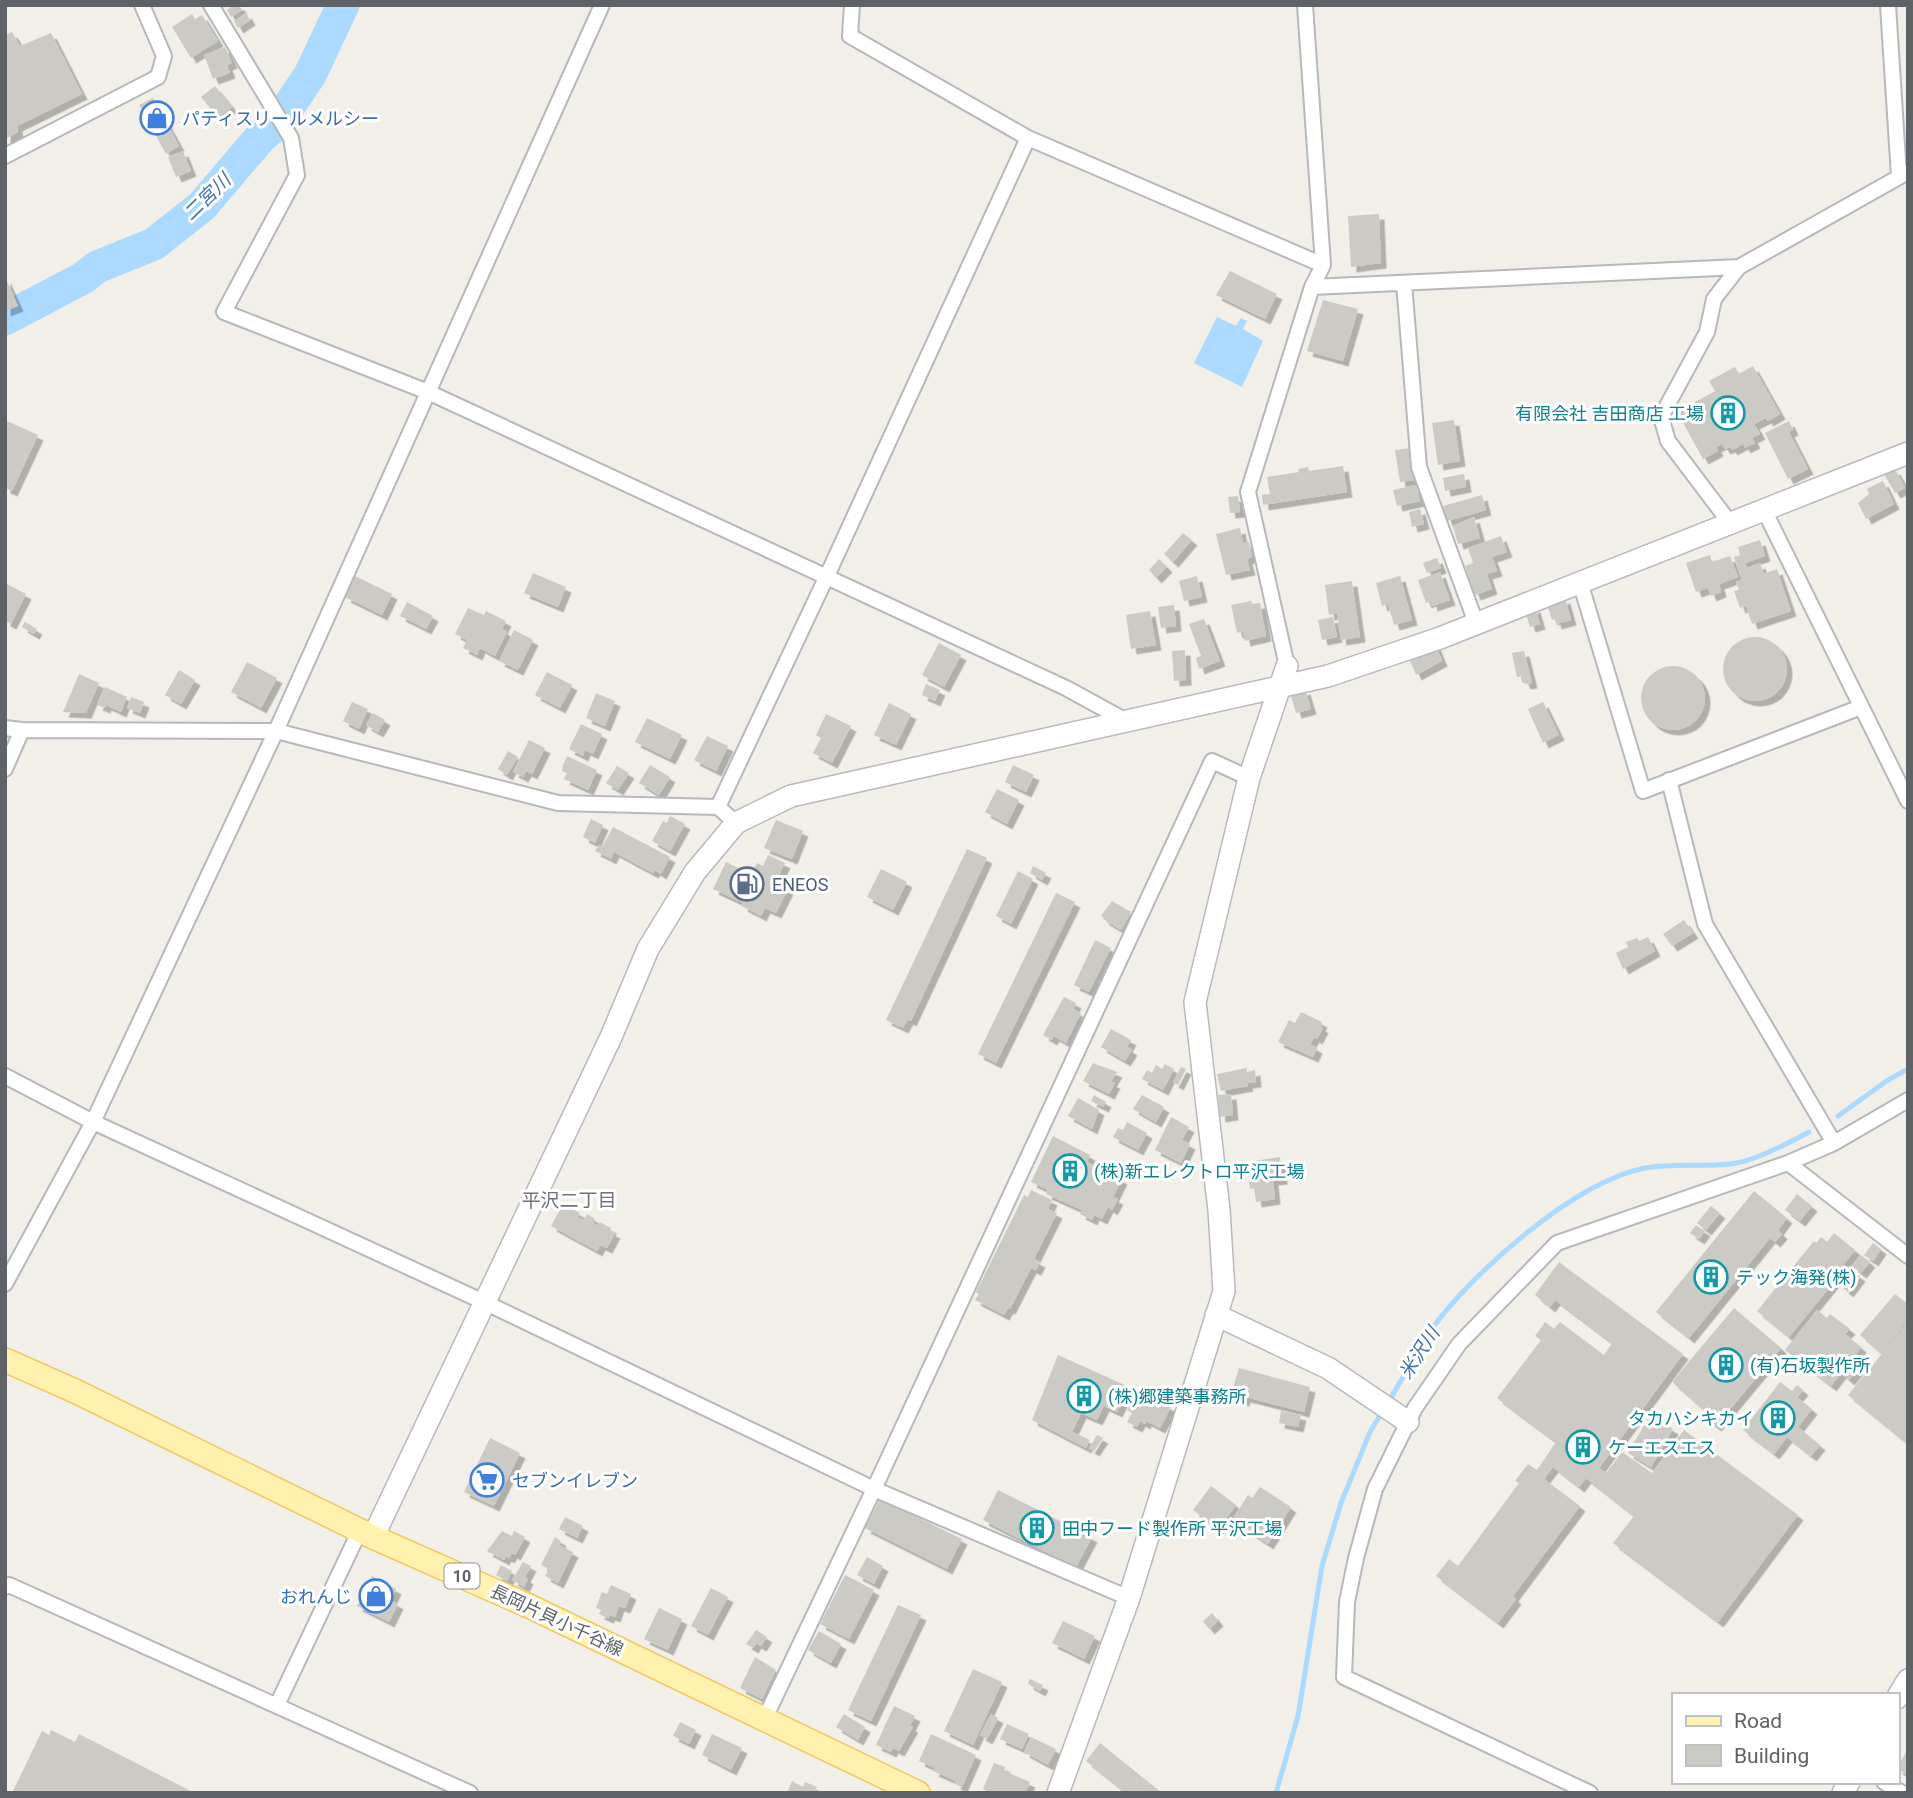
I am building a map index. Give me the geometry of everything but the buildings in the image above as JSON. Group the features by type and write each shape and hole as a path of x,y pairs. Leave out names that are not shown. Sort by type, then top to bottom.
{"main road":[{"path":"366,1534 484,1302 611,1037 648,949 695,872 736,824 791,796 1128,722 1283,676 1328,676 1476,624 1908,453"},
{"path":"1058,1793 1129,1598 1224,1291 1219,1210 1195,1002 1249,778 1283,676"},
{"path":"1216,1315 1328,1368 1408,1422"},
{"name":"長岡片貝小千谷線","path":"5,1360 75,1391 366,1534 529,1606 918,1793"}],"street":[{"path":"5,156 158,78 164,56 142,5"},
{"path":"211,5 291,138 297,175 224,312 428,392 1066,688 1128,722"},
{"path":"5,1284 93,1122 276,731 602,5"},
{"path":"852,5 850,36 1028,138 1323,265"},
{"path":"1283,676 1248,492 1311,288 1323,265 1305,5"},
{"path":"1730,523 1668,442 1661,417 1707,331 1714,299 1739,267 1903,174 1888,5"},
{"path":"718,807 827,578 1028,138"},
{"path":"1311,288 1739,267"},
{"path":"1405,283 1419,467 1476,624"},
{"path":"1763,510 1908,801"},
{"path":"1580,582 1643,790 1861,707"},
{"path":"5,729 276,731 558,803 718,807 736,824"},
{"path":"5,769 22,730"},
{"path":"765,1718 1212,761 1249,778"},
{"path":"1669,780 1705,924 1834,1143"},
{"path":"5,1076 93,1122 484,1302 874,1489 1129,1598"},
{"path":"1591,1793 1344,1677 1347,1602 1356,1558 1376,1489 1408,1422 1459,1344 1558,1242 1788,1163 1834,1143 1908,1100"},
{"path":"1788,1163 1908,1256"},
{"path":"277,1705 366,1534"},
{"path":"5,1587 9,1585 470,1793"}],"water":[{"path":"1217,317 1236,326 1241,318 1247,321 1243,329 1263,341 1242,387 1194,363"}],"waterway":[{"name":"二宮川","path":"5,319 83,278 97,267 154,244 202,206 260,138 278,122 310,75 343,5"},
{"name":"米沢川","path":"1838,1116 1908,1069"},
{"name":"米沢川","path":"1387,1404 1425,1339 1449,1307 1498,1257 1557,1210 1587,1191 1645,1168 1739,1163 1809,1132"},
{"name":"米沢川","path":"1276,1793 1298,1716 1322,1566 1341,1503 1370,1432 1382,1412"}],"place":[{"name":"パティスリールメルシー","path":"157,118"},
{"name":"有限会社 吉田商店 工場","path":"1728,413"},
{"name":"ENEOS","path":"747,884"},
{"name":"(株)新エレクトロ平沢工場","path":"1070,1171"},
{"name":"テック海発(株)","path":"1711,1277"},
{"name":"(有)石坂製作所","path":"1726,1365"},
{"name":"(株)郷建築事務所","path":"1084,1396"},
{"name":"タカハシキカイ","path":"1778,1418"},
{"name":"ケーエスエス","path":"1583,1447"},
{"name":"セブンイレブン","path":"487,1480"},
{"name":"田中フード製作所 平沢工場","path":"1037,1528"},
{"name":"おれんじ","path":"376,1596"}],"district":[{"name":"平沢二丁目","path":"569,1200"}]}
